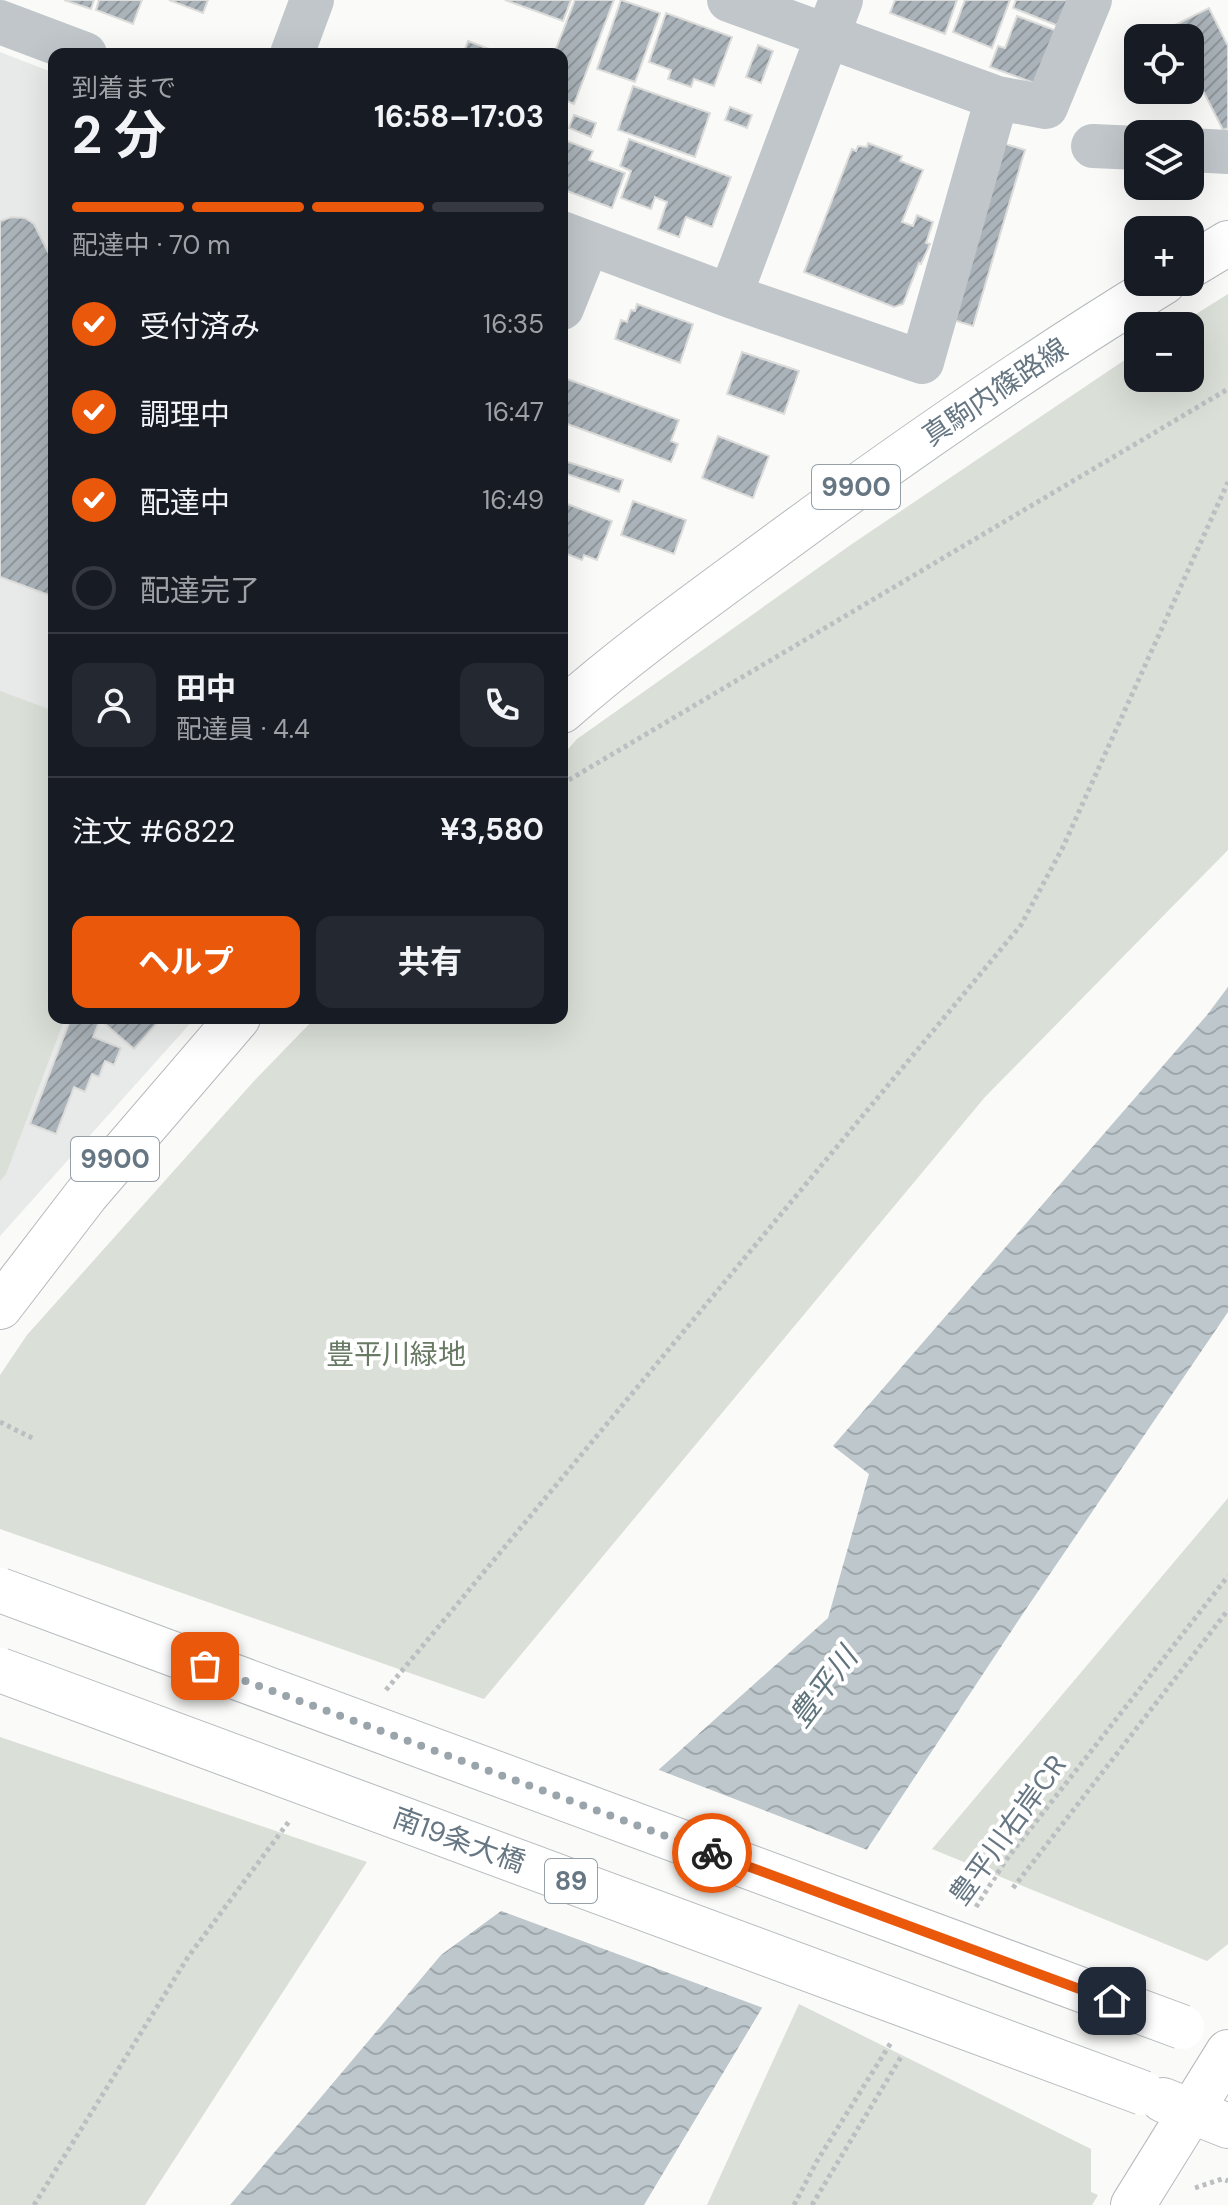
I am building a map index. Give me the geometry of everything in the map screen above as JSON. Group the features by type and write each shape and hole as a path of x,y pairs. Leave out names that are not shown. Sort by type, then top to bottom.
{"main road":[{"path":"1204,258 1228,243"},
{"name":"真駒内篠路線","path":"568,706 687,611 852,490 1081,333 1141,296"},
{"name":"9900","path":"0,1307 86,1195 233,1024"},
{"path":"0,1590 1228,2045"},
{"name":"南19条大橋","path":"0,1670 1210,2118"},
{"path":"1133,2205 1210,2118 1228,2052"}],"street":[{"path":"294,48 312,0"},
{"path":"729,0 834,18 997,98 1046,107 1090,0"},
{"path":"730,296 834,18"},
{"path":"0,22 69,48"},
{"path":"568,276 575,238 730,296 922,362 997,98"},
{"path":"1093,146 1124,147"},
{"path":"1204,151 1228,152"}],"path":[{"path":"568,780 1228,389"},
{"path":"377,1702 1021,925 1063,847 1228,482"},
{"path":"0,1422 34,1439"},
{"name":"豊平川右岸CR","path":"973,1912 1006,1860 1228,1576"},
{"path":"1013,1888 1228,1610"},
{"path":"34,2205 188,1957 296,1811"},
{"path":"794,2205 817,2161 899,2030"},
{"path":"812,2205 901,2057"},
{"path":"1186,2194 1200,2185 1222,2179 1228,2181"}],"shaded area":[{"path":"0,52 48,71 48,1024 190,1024 0,1236"}],"green space":[{"name":"豊平川緑地","path":"1228,294 1228,850 985,1097 484,1699 0,1529 0,1375 27,1335 254,1081 309,1024 568,1024 568,749 577,739 852,544 1124,360 1124,392 1204,392 1204,312 1199,312"},
{"path":"0,691 48,709 48,1024 63,1024 6,1174 0,1181"},
{"path":"1228,1498 1228,1944 1207,1961 932,1849"},
{"path":"0,1737 367,1862 145,2205 0,2205"},
{"path":"799,2004 1091,2149 1091,2192 1098,2195 1092,2205 707,2205"}],"water":[{"name":"豊平川","path":"1228,987 1228,1312 1022,1615 762,2008 644,2205 230,2205 441,1955 501,1911 828,1618 869,1474 833,1446"}],"pier":[{"path":"654,1768 870,1851 766,2009 496,1909"}],"building":[{"path":"64,0 94,0 91,9"},
{"path":"99,0 142,0 133,24 96,10"},
{"path":"169,0 208,0 203,13"},
{"path":"505,0 571,0 563,21"},
{"path":"575,0 614,0 574,104 568,102 568,48 556,48"},
{"path":"621,0 660,13 635,82 597,69"},
{"path":"895,0 957,0 945,34 890,13"},
{"path":"965,0 1010,0 992,48 953,32"},
{"path":"1016,0 1075,0 1056,25 1013,8"},
{"path":"1209,8 1228,46 1228,128 1223,130 1204,93 1204,24 1177,24"},
{"path":"666,13 732,37 714,86 694,79 691,87 668,79 671,70 649,62"},
{"path":"1017,16 1065,34 1037,84 990,67 998,46 1005,48"},
{"path":"468,41 486,48 465,48"},
{"path":"758,45 773,51 761,83 746,77"},
{"path":"633,86 710,113 695,157 618,130"},
{"path":"730,107 752,115 747,128 725,120"},
{"path":"574,115 596,123 591,137 569,128"},
{"path":"629,139 731,177 712,227 686,217 679,237 658,229 667,202 655,197 651,209 621,198 631,171 620,166"},
{"path":"568,141 593,151 589,160 625,173 612,208 568,191"},
{"path":"868,143 902,156 900,161 923,170 902,222 913,226 917,215 933,222 926,243 930,244 903,304 894,307 804,272 852,149 856,151 858,146 867,147"},
{"path":"1002,143 1025,150 973,326 950,319"},
{"path":"12,217 25,218 34,224 48,252 48,595 0,577 0,221"},
{"path":"637,304 693,324 680,363 615,339 621,320 627,322"},
{"path":"742,352 799,371 784,414 727,394"},
{"path":"568,379 679,420 671,441 678,444 671,462 568,424"},
{"path":"718,436 769,456 753,498 702,478"},
{"path":"568,462 623,480 619,492 568,474"},
{"path":"633,501 686,520 674,554 621,535"},
{"path":"568,504 612,521 597,560 584,555 582,560 568,554"},
{"path":"69,1024 98,1024 93,1037 121,1048 114,1065 105,1061 99,1077 92,1074 85,1092 74,1087 56,1134 30,1124"},
{"path":"105,1024 157,1024 134,1049"}],"way so far":[{"path":"205,1666 712,1853"}],"route":[{"path":"712,1853 1112,2001"}]}
